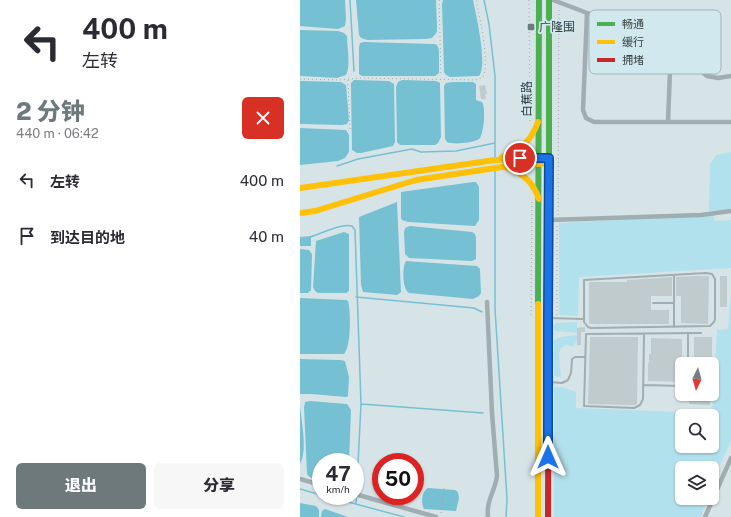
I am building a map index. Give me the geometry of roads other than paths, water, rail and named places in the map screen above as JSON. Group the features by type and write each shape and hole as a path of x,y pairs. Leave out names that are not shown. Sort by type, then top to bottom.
{"main road":[{"name":"白蕉路","path":"538,0 538,517"},
{"path":"548,517 549,0"},
{"path":"495,160 522,148 528,143 533,136 538,122"},
{"path":"300,188 495,160 549,160"},
{"path":"300,213 315,211 416,180 539,160"},
{"path":"502,167 521,173 530,180 535,187 539,199"}],"street":[{"path":"553,0 587,13 583,110 586,118 594,122 731,122"},
{"path":"668,122 669,74"},
{"path":"705,74 707,76 718,78 731,76"},
{"path":"549,220 701,215 731,211"},
{"path":"487,302 492,413 498,476 488,504 488,517"},
{"path":"705,517 731,458"},
{"path":"300,479 312,482"},
{"path":"364,497 436,517"}],"lane":[{"path":"706,273 712,274 714,279 715,319 708,327 591,328 586,325 584,319 584,280 706,273"},
{"path":"674,275 674,327"},
{"path":"653,303 674,303"},
{"path":"548,318 584,319"},
{"path":"688,333 688,357"},
{"path":"644,334 642,402 637,407 584,406 586,334 701,333"},
{"path":"548,382 565,382 570,377 573,358 585,357"},
{"path":"643,385 675,386"}],"waterway":[{"path":"350,0 354,71"},
{"path":"484,0 489,24 495,76 495,157"},
{"path":"337,166 358,159 412,149 421,152 456,151 495,143"},
{"path":"495,171 495,309 507,499 506,517"},
{"path":"310,237 347,225 352,226 355,230 361,404 359,453"},
{"path":"356,297 474,308 482,312"},
{"path":"361,404 483,413"},
{"path":"300,489 312,492"},
{"path":"359,505 404,517"}],"place":[{"name":"广隆围","path":"531,27"}]}
